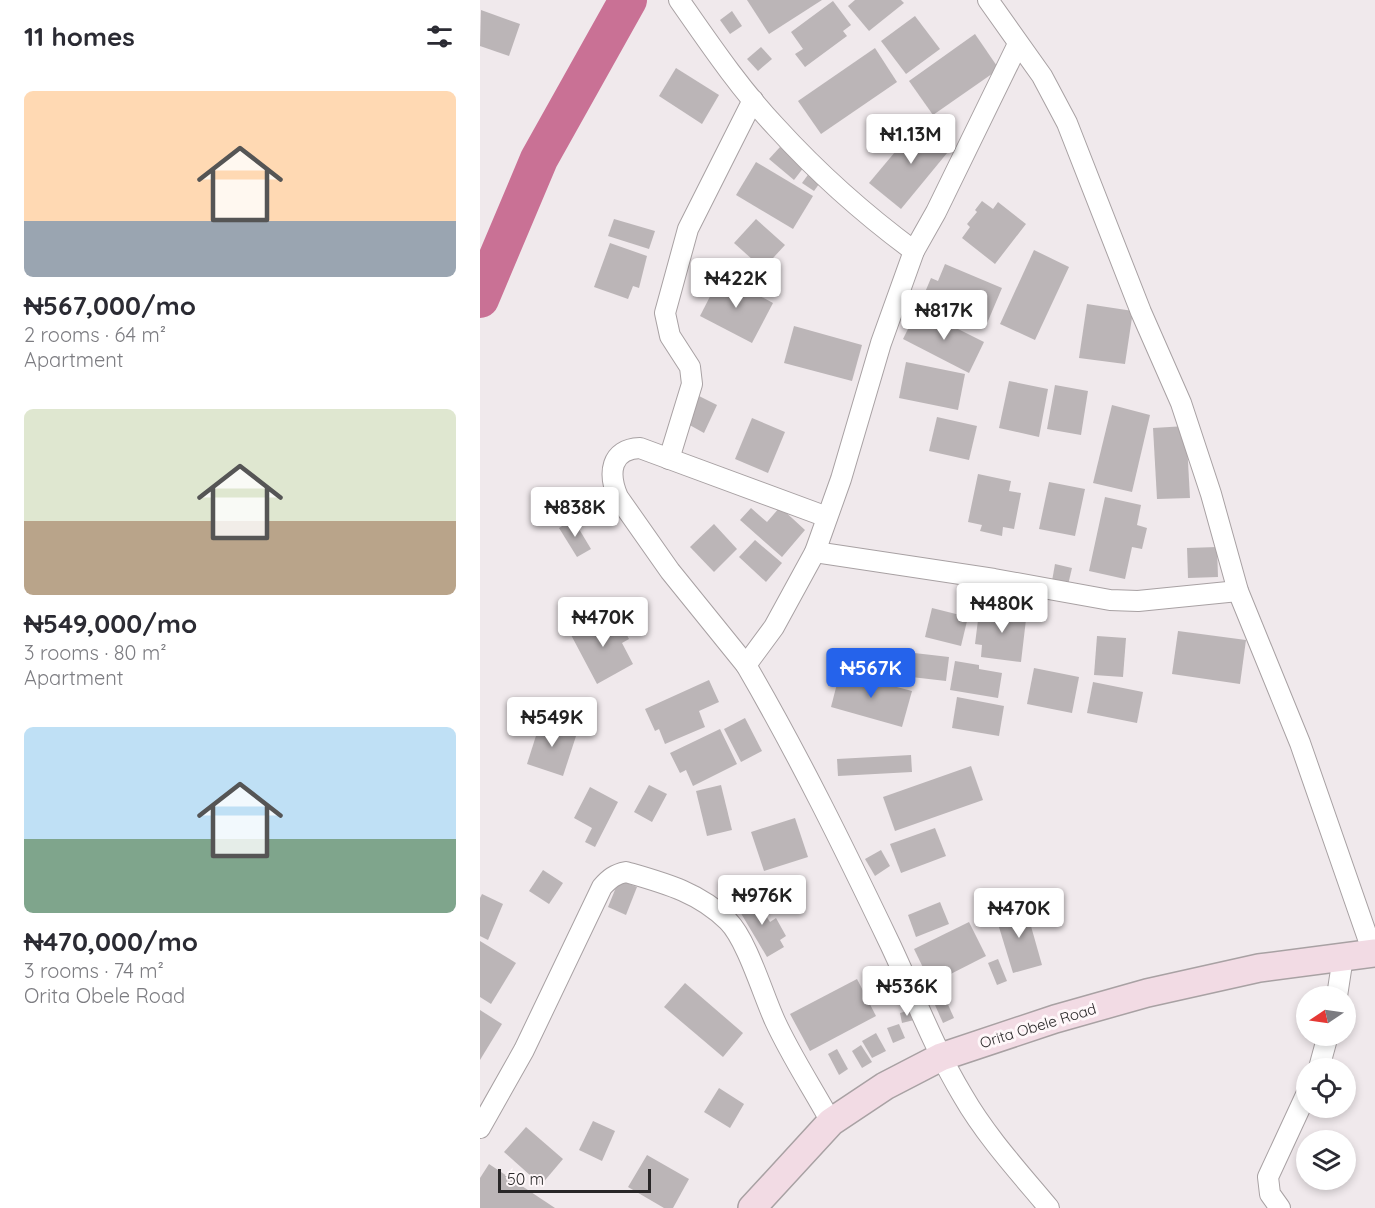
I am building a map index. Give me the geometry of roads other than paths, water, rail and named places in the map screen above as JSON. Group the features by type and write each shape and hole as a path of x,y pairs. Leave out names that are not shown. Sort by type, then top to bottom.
{"main road":[{"name":"Orita Obele Road","path":"752,1208 831,1122 885,1086 941,1058 1055,1019 1147,993 1259,968 1374,953"}],"street":[{"path":"678,0 775,127 824,177 873,221 914,251"},
{"path":"988,0 1042,76 1067,123 1141,312 1181,403 1211,494 1238,591 1300,743 1374,953"},
{"path":"746,665 774,627 815,552 841,479 881,343 914,251 936,212 1018,44"},
{"path":"669,459 692,384 692,374 670,336 665,313 688,229 753,99"},
{"path":"826,517 640,448 628,448 617,458 612,472 612,484 618,497 670,571 746,665 775,713 817,793 917,1002 941,1058 987,1132 1048,1208"},
{"path":"815,552 994,579 1110,600 1138,601 1238,591"},
{"path":"480,1128 524,1050 602,887 618,873 626,872 681,888 730,922 741,940 776,1023 831,1122"},
{"path":"1339,986 1343,957"},
{"path":"1280,1208 1270,1194 1268,1177 1296,1117"}],"waterway":[{"path":"480,299 539,159 628,0"}]}
